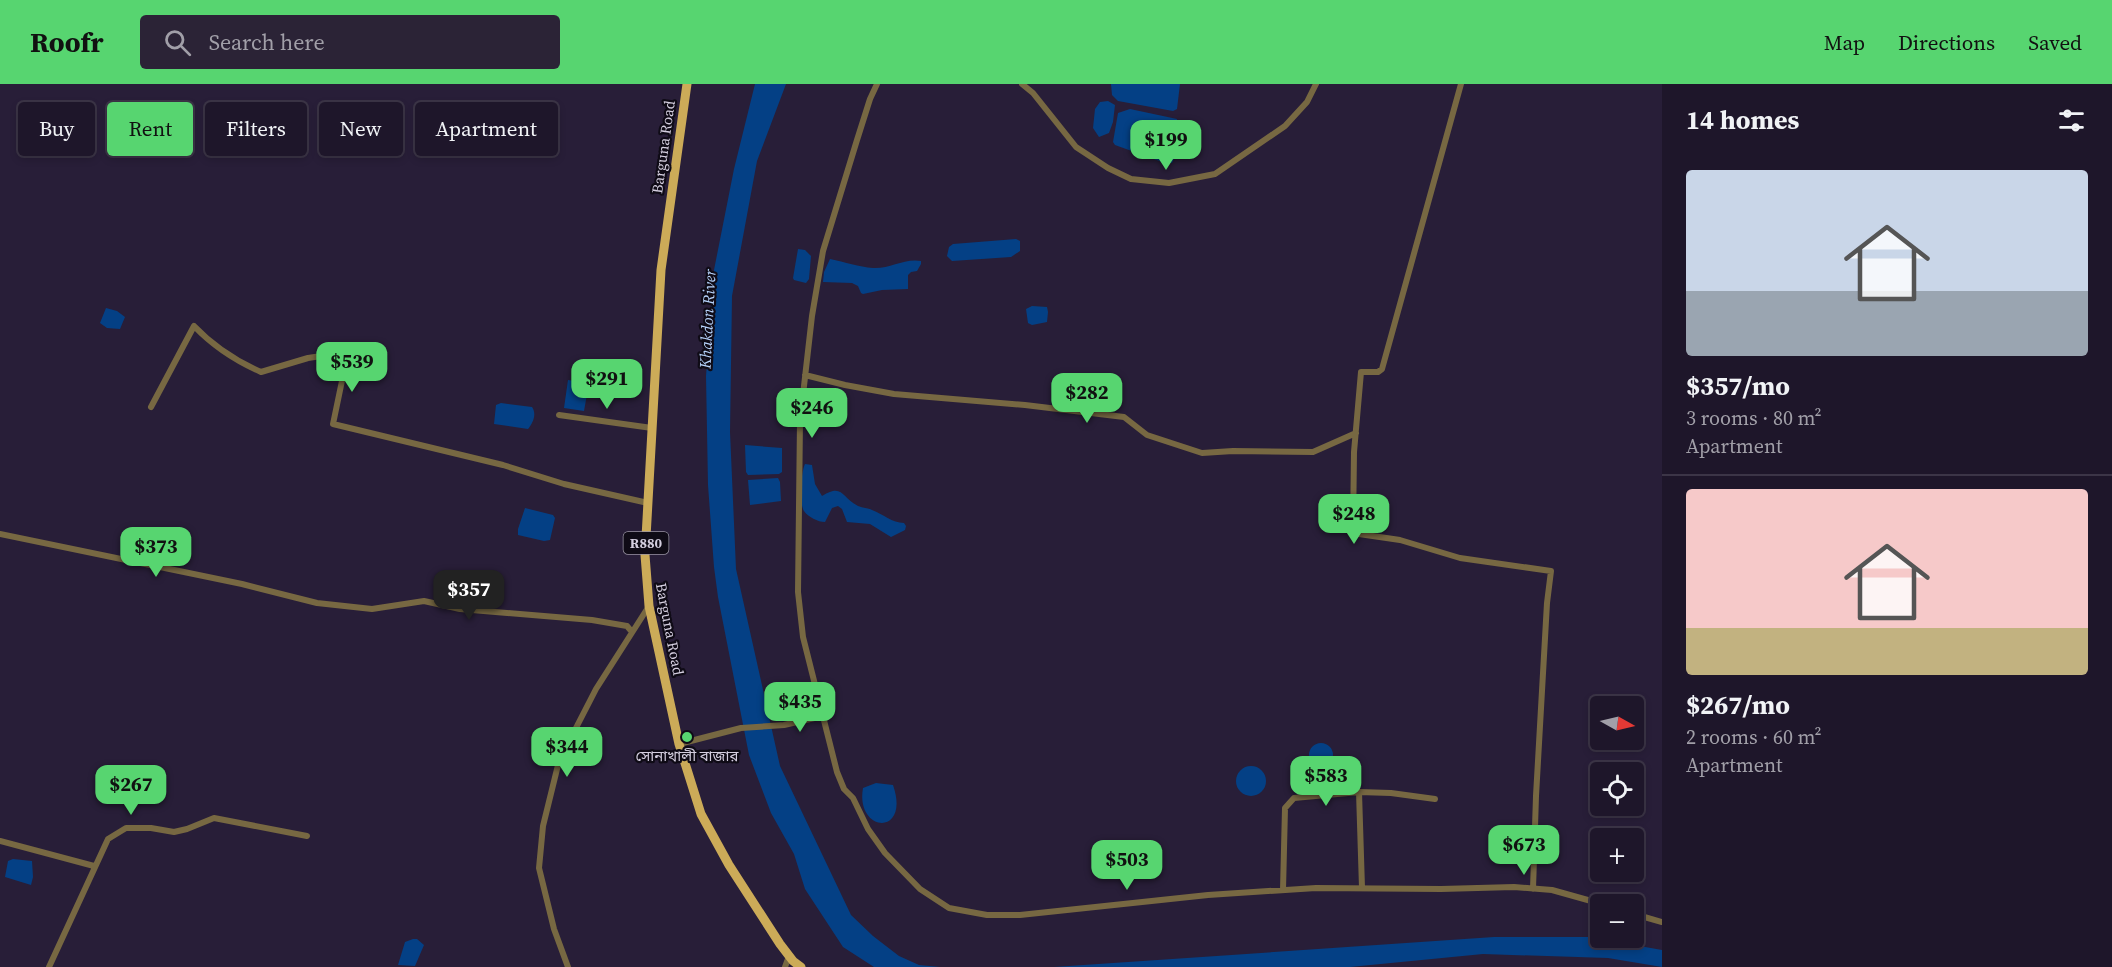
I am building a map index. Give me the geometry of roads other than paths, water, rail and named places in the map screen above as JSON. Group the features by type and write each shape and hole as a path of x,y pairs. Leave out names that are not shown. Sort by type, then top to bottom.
{"main road":[{"name":"Barguna Road","path":"687,84 661,270 645,555 649,606 679,744 701,814 729,865 789,956 801,967"}],"street":[{"path":"877,84 870,99 824,251 812,316 800,421 798,592 803,636 837,772 844,789 853,798 868,829 885,853 920,889 949,908 987,915 1020,915 1283,890 1362,888 1514,887 1552,890 1590,901"},
{"path":"1022,84 1033,93 1076,147 1092,158 1131,179 1169,183 1215,174 1285,126 1307,102 1316,84"},
{"path":"1461,84 1382,369 1378,372 1364,370 1361,372 1353,514 1355,533 1400,540 1460,558 1551,571 1536,784 1533,889"},
{"path":"151,407 194,326 206,339 242,363 261,372 308,358 348,352 333,424 503,465 564,484 648,503"},
{"path":"805,375 845,386 894,394 1025,405 1124,417 1147,435 1202,453 1313,452 1356,433"},
{"path":"559,416 652,428"},
{"path":"0,534 242,584 317,603 372,609 424,601 460,609 592,620 627,626 632,632"},
{"path":"568,967 554,929 539,868 543,826 559,761 596,689 649,606"},
{"path":"679,744 741,728 775,725 823,716"},
{"path":"1283,890 1285,808 1294,798 1359,792 1391,793 1435,799"},
{"path":"1359,792 1362,888"},
{"path":"49,967 108,839 126,828 151,828 174,832 214,818 307,836"},
{"path":"0,841 94,866"},
{"path":"1644,917 1662,922"},
{"path":"785,967 789,956"}],"water":[{"path":"755,84 786,84 757,161 732,296 730,432 736,569 780,766 851,915 899,956 919,965 940,967 874,967 843,947 805,889 794,854 771,813 749,755 714,567 708,485 706,376 714,270 734,169"},
{"path":"1111,84 1180,84 1177,109 1173,111 1118,101 1112,95"},
{"path":"1108,101 1115,105 1113,122 1109,133 1099,137 1093,128 1095,109 1100,102"},
{"path":"1130,109 1177,119 1175,157 1172,163 1162,162 1115,145 1113,142 1118,113"},
{"path":"1016,239 1020,241 1020,251 1011,257 952,261 947,256 949,247 953,244"},
{"path":"798,249 805,250 811,256 809,279 806,283 793,278"},
{"path":"830,259 873,268 915,260 921,261 921,264 917,271 908,275 908,289 882,290 863,294 858,286 852,283 823,282 824,272"},
{"path":"1032,306 1047,307 1047,322 1032,325 1028,323 1026,309"},
{"path":"106,308 117,311 125,317 120,329 107,328 100,323"},
{"path":"568,380 589,383 584,411 564,408"},
{"path":"501,403 532,407 534,418 528,429 494,424 496,405"},
{"path":"745,445 782,448 782,472 748,475"},
{"path":"805,464 812,465 815,484 822,496 838,491 858,506 870,509 895,522 904,523 905,530 891,537 870,524 847,522 842,509 838,506 832,508 825,522 811,517 804,511 801,502"},
{"path":"778,478 781,501 750,505 748,480"},
{"path":"525,508 553,515 555,518 550,540 544,541 518,535"},
{"path":"1321,743 1329,747 1333,755 1329,763 1321,767 1313,763 1309,755 1313,747"},
{"path":"1251,766 1262,770 1266,781 1262,792 1251,796 1240,792 1236,781 1240,770"},
{"path":"876,783 893,785 897,802 895,814 889,821 882,823 874,821 867,814 863,803 863,788"},
{"path":"13,859 32,861 31,885 5,877 8,861"},
{"path":"1494,937 1589,937 1590,948 1644,947 1662,950 1662,967 1608,958 1483,954 1350,967 1054,967"},
{"path":"417,939 424,945 415,966 398,965 405,942"}],"place":[{"name":"সোনাখালী বাজার","path":"687,737"}],"water label":[{"name":"Khakdon River","path":"707,319"}]}
